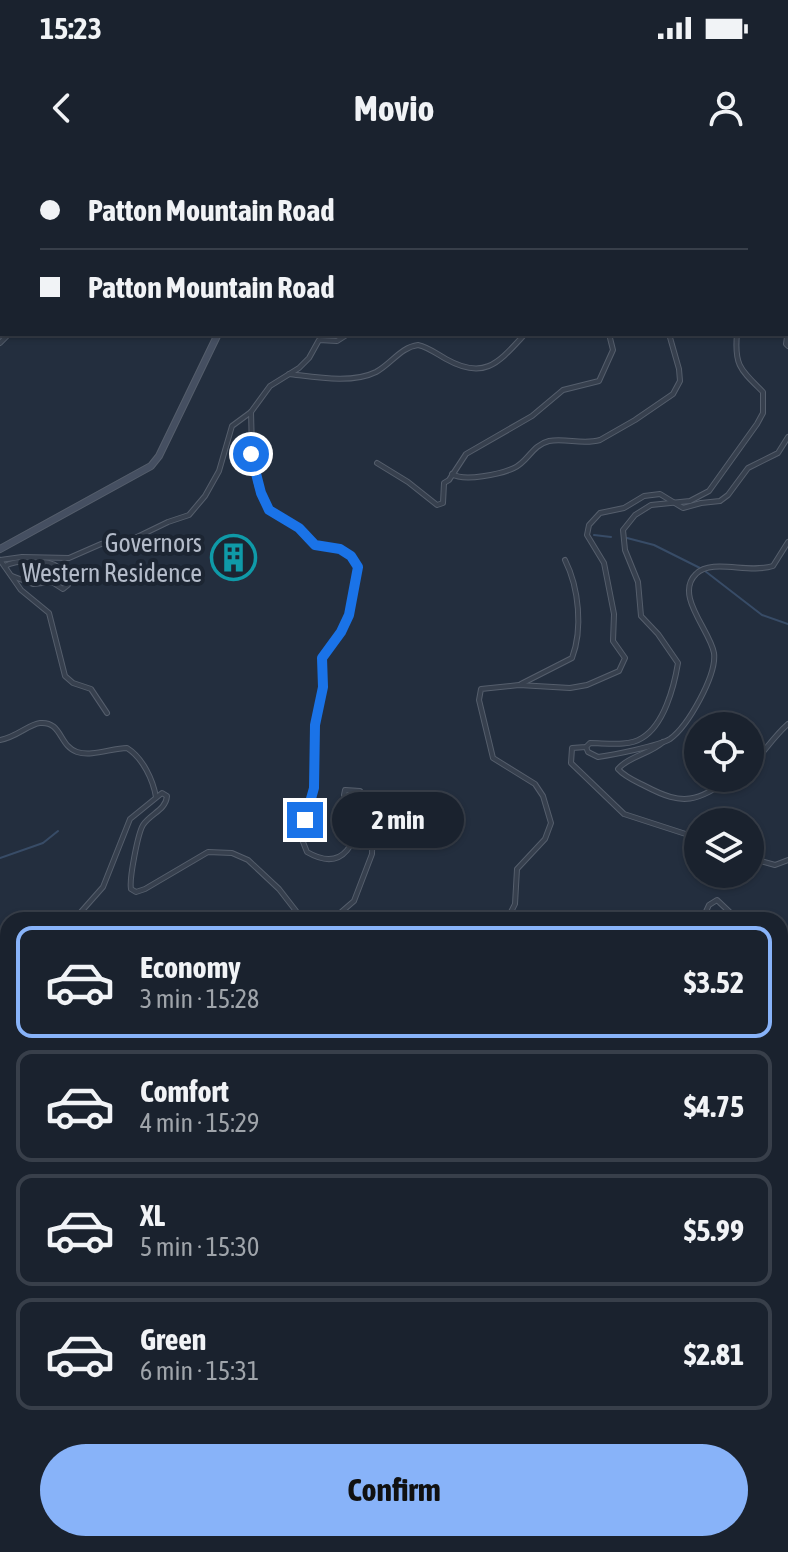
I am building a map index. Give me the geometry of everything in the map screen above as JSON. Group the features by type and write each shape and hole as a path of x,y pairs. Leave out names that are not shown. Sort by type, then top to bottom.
{"main road":[{"path":"0,549 151,466 159,456 217,336"}],"street":[{"path":"107,713 91,689 66,678 49,613 21,590 0,560 11,557 76,556 95,546 135,538 189,515 219,471 232,426 251,412 270,386 309,358 320,336"},
{"path":"319,340 337,341 345,336"},
{"path":"288,374 318,378 366,376 378,371 402,351 418,345 456,364 485,369 495,365 523,336"},
{"path":"377,463 437,505 443,503 443,486 466,454 532,416 563,390 599,381 613,350 610,336"},
{"path":"452,474 458,478 469,478 514,468 534,448 550,441 591,443 600,440 667,400 680,381 670,336"},
{"path":"684,833 624,814 571,763 572,748 586,747 590,743 627,743 641,739 659,720 671,692 678,663 641,616 638,582 622,537 623,530 641,510 651,505 690,501 709,491 763,413 763,392 739,367 735,356 737,336"},
{"path":"251,412 251,454 266,507 299,528 312,543 340,549 351,556 358,567 349,615 322,658 323,687 315,725 314,788 303,831 307,852 323,859 336,858 348,850 358,831 359,809 344,795 345,790 360,791 373,807 374,839 370,864 354,901 341,912"},
{"path":"511,912 515,904 515,873 545,839 551,823 543,796 535,784 493,758 479,700 481,689 519,685 570,688 587,685 619,671 625,658 613,641 612,597 604,563 587,535 589,525 600,513 624,508 644,496 660,494 683,508 720,501 748,468 778,453 788,437"},
{"path":"711,792 690,801 660,794 618,769 622,763 650,752 678,730 704,693 713,670 713,650 688,591 691,580 697,572 712,565 746,570 773,566 788,542"},
{"path":"519,685 572,658 579,631 574,582 565,560"},
{"path":"5,566 12,562 51,564 60,570 68,585 63,589 52,582 33,584 11,575"},
{"path":"0,740 14,737 37,723 49,723 55,725 66,744 80,753 127,748 136,754 150,776 156,797"},
{"path":"764,751 773,736 788,724"},
{"path":"586,747 588,752 598,757 665,741"},
{"path":"81,912 103,887 130,819 163,793 167,801 141,828 130,877 131,889 136,892 145,889 208,852 232,853 248,860 279,889 297,912"},
{"path":"764,862 775,865 788,860"},
{"path":"706,912 709,905 717,900 730,912"}],"waterway":[{"path":"594,535 611,537"},
{"path":"627,538 654,545 700,568"},
{"path":"705,571 762,615 788,624"},
{"path":"0,858 43,843 58,831"}],"place":[{"name":"Governors Western Residence","path":"233,558"}],"route":[{"path":"251,454 266,507 299,528 315,545 340,549 351,556 358,567 349,615 322,658 323,687 315,725 314,788 305,820"}]}
